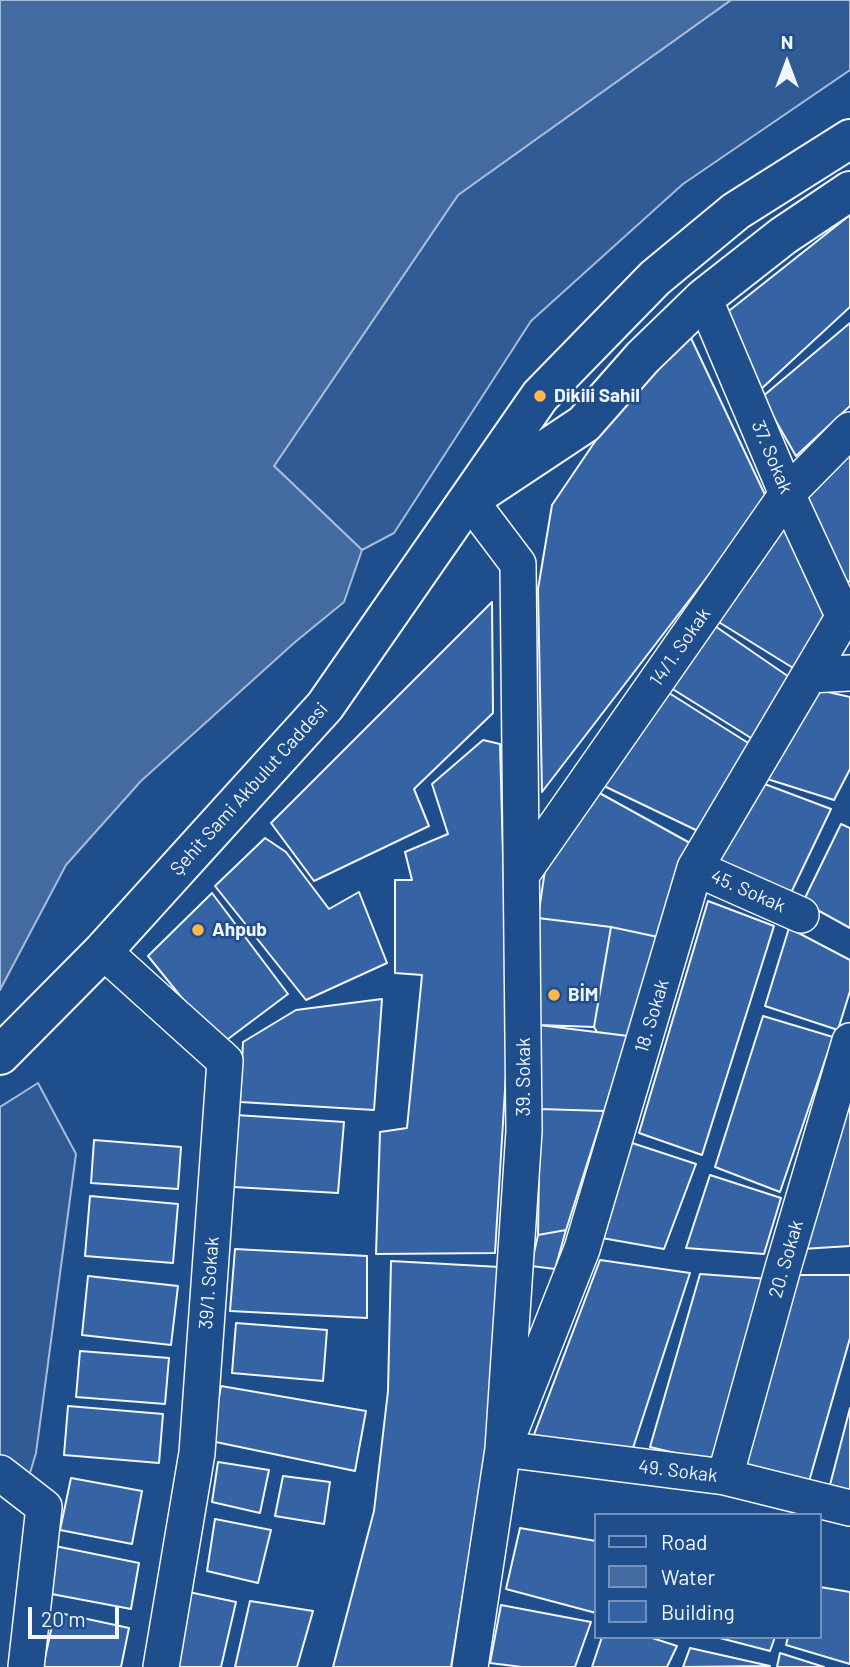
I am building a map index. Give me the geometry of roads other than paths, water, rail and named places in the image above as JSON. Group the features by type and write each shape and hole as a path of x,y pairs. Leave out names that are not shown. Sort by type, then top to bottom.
{"main road":[{"name":"Şehit Sami Akbulut Caddesi","path":"0,1055 103,951 325,706 540,396 655,278 736,212 850,139"},
{"name":"Şehit Sami Akbulut Caddesi","path":"470,499 584,424 643,357 704,298 783,236 850,191"}],"street":[{"name":"37. Sokak","path":"704,298 787,494 847,610"},
{"name":"14/1. Sokak","path":"522,874 787,494 850,430"},
{"name":"39. Sokak","path":"470,499 518,564 524,1131 503,1449 470,1667"},
{"name":"18. Sokak","path":"503,1449 582,1249 695,868 847,610"},
{"path":"809,675 850,673"},
{"name":"45. Sokak","path":"695,868 801,915"},
{"name":"39/1. Sokak","path":"103,951 225,1061 197,1454 161,1667"},
{"name":"20. Sokak","path":"725,1477 850,1041"},
{"name":"49. Sokak","path":"503,1449 725,1477 850,1508"},
{"path":"0,1473 44,1507 26,1667"}],"water":[{"path":"0,0 731,0 458,195 274,466 362,550 344,602 294,643 141,781 66,865 0,990"}],"place":[{"name":"Dikili Sahil","path":"540,396"},
{"name":"Ahpub","path":"198,930"},
{"name":"BİM","path":"554,995"}]}
